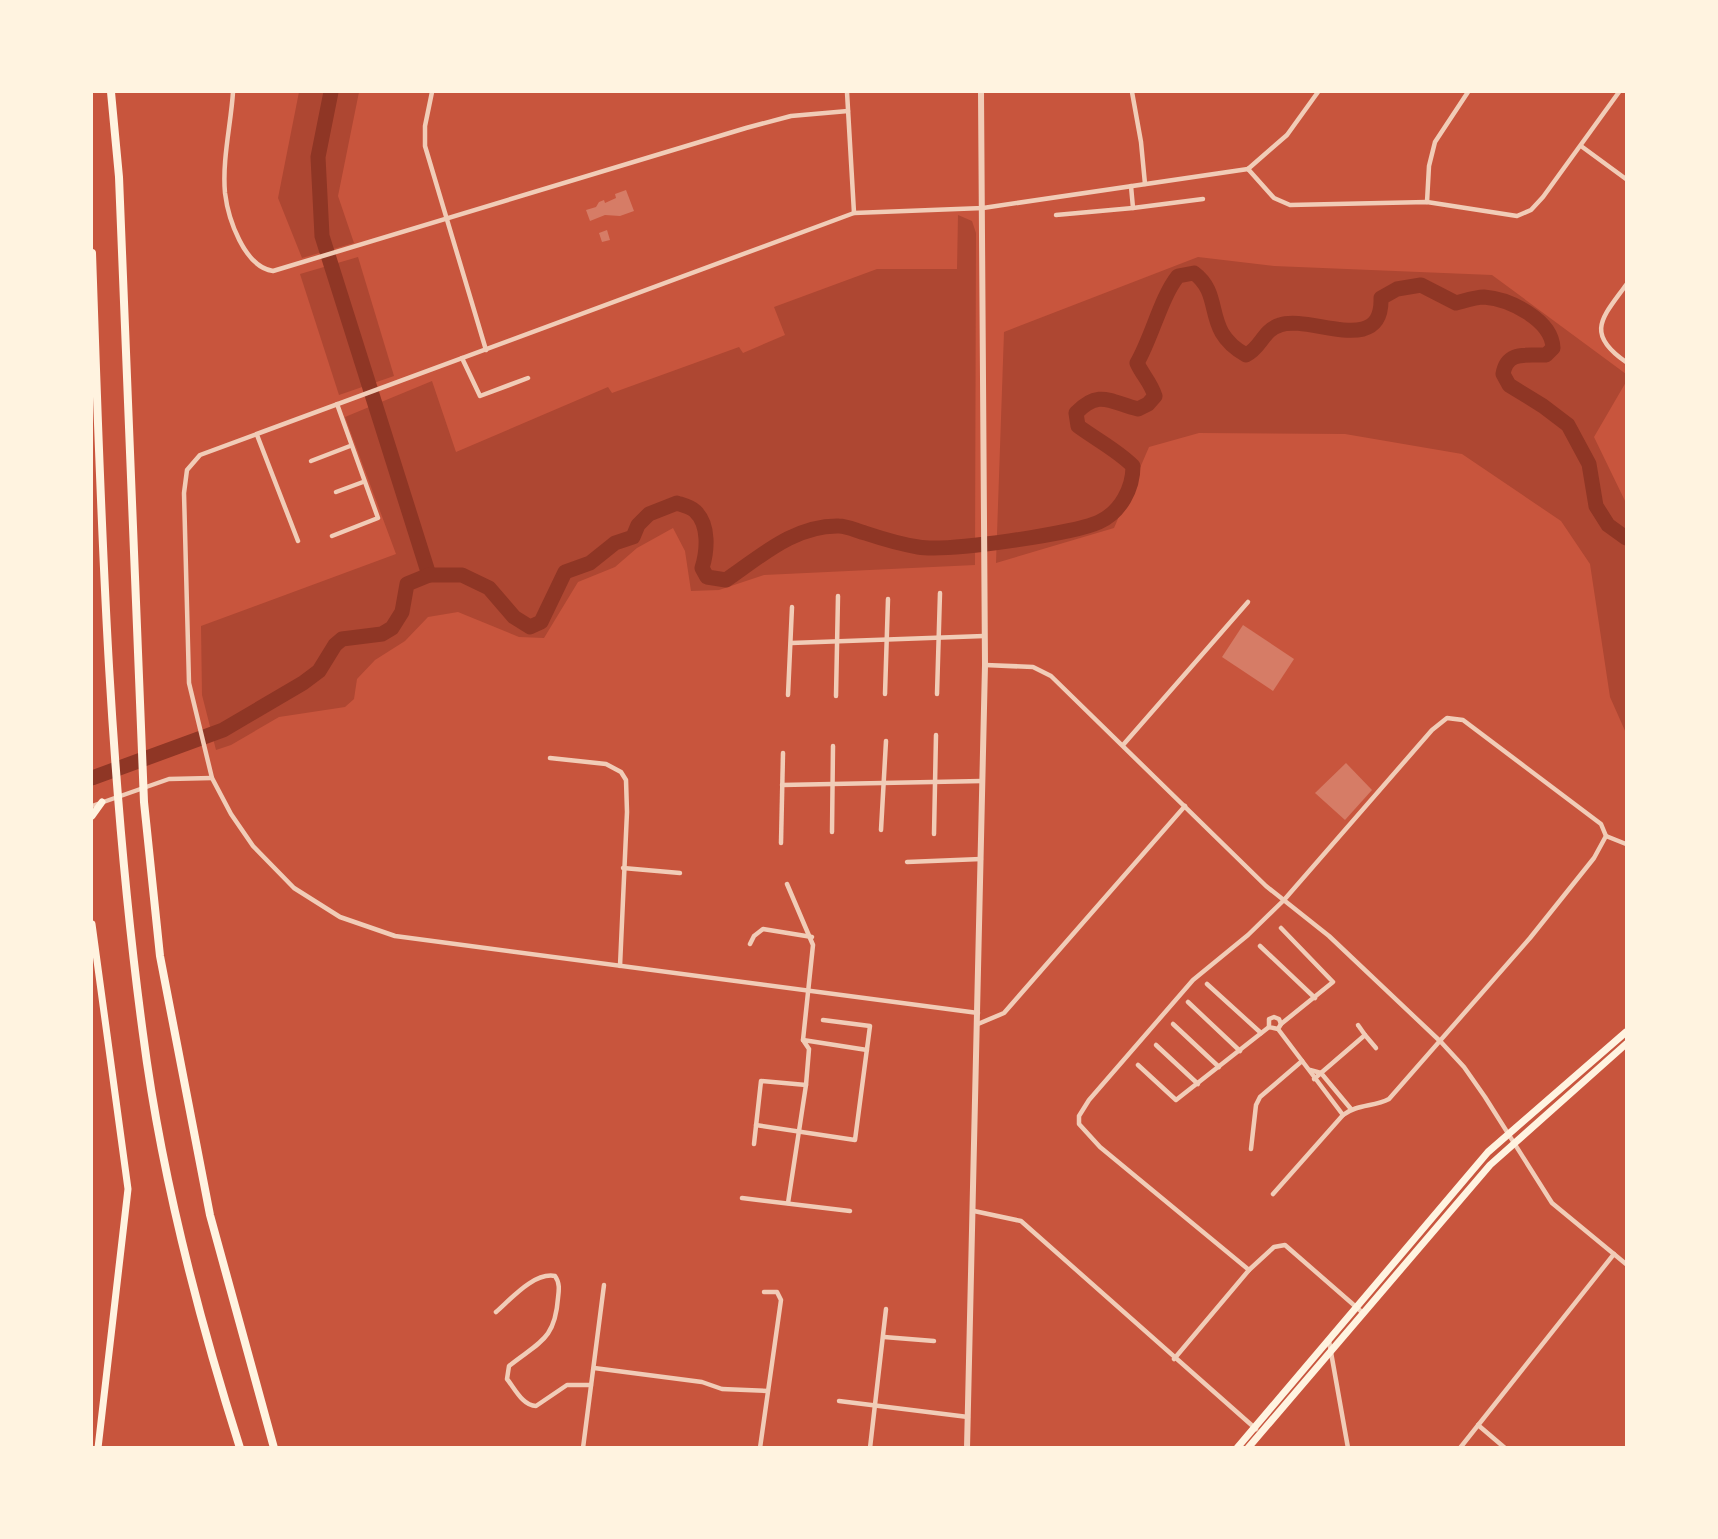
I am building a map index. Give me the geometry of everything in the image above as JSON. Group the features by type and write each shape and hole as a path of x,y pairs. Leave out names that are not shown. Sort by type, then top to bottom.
{"highway":[{"path":"111,92 119,177 144,801 160,956 210,1215 274,1448"},
{"path":"92,253 114,754 143,1036 176,1218 219,1382 240,1448"}],"main road":[{"path":"92,816 102,802"},
{"path":"92,924 128,1189 98,1448"},
{"path":"92,952 96,963"},
{"path":"1237,1448 1488,1152 1626,1032"},
{"path":"1248,1448 1490,1165 1513,1142 1626,1044"}],"street":[{"path":"233,92 225,193 244,249 254,263 268,270 277,271 768,122 791,116 848,111"},
{"path":"432,92 425,126 425,146 486,350"},
{"path":"847,92 854,213"},
{"path":"967,1448 985,665 981,92"},
{"path":"1132,92 1141,140 1145,184"},
{"path":"978,1013 395,936 340,916 294,888 273,868 231,814 212,778 199,728 188,669 185,477 190,464 200,455 854,213 983,208 1248,169 1287,135 1318,92"},
{"path":"1427,202 1435,142 1468,92"},
{"path":"1248,169 1274,198 1290,205 1427,202 1512,216 1524,214 1543,197 1619,92"},
{"path":"1581,146 1626,179"},
{"path":"1131,186 1133,208"},
{"path":"1056,215 1203,199"},
{"path":"1626,285 1603,318 1600,329 1605,341 1626,362"},
{"path":"462,358 480,396 528,378"},
{"path":"332,536 376,520 350,446 339,404"},
{"path":"257,435 297,541"},
{"path":"311,461 350,446"},
{"path":"336,492 363,482"},
{"path":"937,694 940,593"},
{"path":"836,696 838,596"},
{"path":"885,694 888,599"},
{"path":"1123,745 1248,602"},
{"path":"788,695 792,607"},
{"path":"791,643 984,636"},
{"path":"985,665 1026,666 1042,670 1123,745 1266,886 1329,936 1442,1042 1464,1067 1552,1203 1626,1264"},
{"path":"1249,1270 1100,1147 1079,1124 1079,1116 1089,1100 1183,991 1203,971 1248,935 1284,900 1432,730 1447,718 1454,717 1463,720 1601,824 1606,836 1626,844"},
{"path":"934,834 936,735"},
{"path":"881,830 886,741"},
{"path":"832,832 833,746"},
{"path":"781,843 783,753"},
{"path":"550,758 606,764 624,776 627,812 620,966"},
{"path":"92,806 169,779 212,778"},
{"path":"782,785 982,781"},
{"path":"978,1024 1004,1013 1185,806"},
{"path":"1274,1194 1343,1115 1351,1109 1389,1099 1442,1042 1545,920 1594,858 1606,836"},
{"path":"907,862 981,858"},
{"path":"623,868 680,873"},
{"path":"787,884 812,937 803,1040 809,1049 806,1085 788,1203"},
{"path":"750,944 759,931 770,928 812,937"},
{"path":"1138,1065 1173,1100 1178,1100 1269,1027 1279,1027 1330,986 1333,979 1281,928"},
{"path":"1260,946 1315,998"},
{"path":"1207,984 1262,1033"},
{"path":"1188,1002 1240,1051"},
{"path":"1269,1027 1269,1019 1274,1017 1279,1019 1279,1027 1314,1079 1343,1115"},
{"path":"756,1125 855,1140 870,1026 823,1020"},
{"path":"1173,1024 1219,1067"},
{"path":"1358,1025 1376,1048"},
{"path":"1314,1079 1365,1035"},
{"path":"803,1040 867,1050"},
{"path":"1156,1045 1198,1084"},
{"path":"1251,1149 1256,1105 1260,1097 1302,1061"},
{"path":"1310,1070 1321,1073 1351,1109"},
{"path":"754,1144 762,1081 806,1085"},
{"path":"742,1198 850,1211"},
{"path":"974,1211 1021,1221 1174,1359 1261,1433"},
{"path":"1174,1359 1249,1270 1269,1250 1280,1246 1286,1245 1294,1251 1363,1313"},
{"path":"1460,1448 1614,1254"},
{"path":"496,1312 533,1281 545,1276 555,1276 559,1285 554,1327 508,1366 507,1379 524,1401 532,1407 567,1385 591,1384"},
{"path":"583,1448 604,1285"},
{"path":"760,1448 782,1300 777,1292 764,1292"},
{"path":"870,1448 886,1310"},
{"path":"884,1337 934,1341"},
{"path":"1328,1339 1348,1448"},
{"path":"594,1368 702,1382 722,1389 768,1391"},
{"path":"839,1401 968,1417"},
{"path":"1478,1425 1505,1448"}],"shaded area":[{"path":"299,92 359,92 338,196 354,243 302,258 278,198"},
{"path":"958,215 972,221 976,233 975,565 764,575 719,590 691,591 685,551 673,528 637,548 615,567 578,582 544,638 519,637 458,612 428,617 405,641 375,660 357,679 354,699 345,707 279,717 231,745 216,750 202,695 201,626 396,554 345,417 432,381 456,452 608,387 612,393 739,347 743,353 785,335 774,307 877,269 957,269"},
{"path":"358,257 394,376 339,395 300,274"},
{"path":"1198,257 1274,266 1492,275 1626,374 1626,382 1594,437 1626,503 1626,733 1610,697 1590,564 1561,521 1462,454 1345,434 1199,433 1149,447 1114,528 996,563 1004,332"}],"building":[{"path":"626,190 634,211 620,216 605,215 590,221 586,210 596,207 604,200 605,203 616,198 615,194"},
{"path":"607,230 610,240 602,242 599,233"},
{"path":"1243,625 1294,659 1273,691 1222,657"},
{"path":"1346,763 1372,790 1345,820 1315,793"}],"waterway":[{"path":"331,92 318,157 322,236 429,575"},
{"path":"92,778 223,730 303,683 319,671 335,645 342,639 382,634 392,628 402,612 407,584 429,575 462,575 489,588 514,617 530,627 541,622 565,572 590,563 615,543 633,537 638,525 649,514 677,503 693,510 703,524 706,547 702,568 707,577 726,580 778,544 807,531 823,527 845,527 898,543 933,548 1038,537 1099,522 1114,512 1124,498 1131,483 1133,466 1078,426 1076,413 1091,401 1098,399 1138,409 1148,404 1155,396 1137,363 1172,285 1178,276 1194,273 1209,292 1223,335 1246,355 1274,327 1280,325 1293,323 1342,330 1358,330 1370,326 1378,316 1381,298 1397,289 1421,285 1456,303 1484,297 1506,302 1528,313 1545,328 1551,338 1553,348 1546,355 1525,355 1513,358 1505,366 1503,374 1509,385 1568,425 1589,464 1596,506 1608,525 1626,538"}]}
